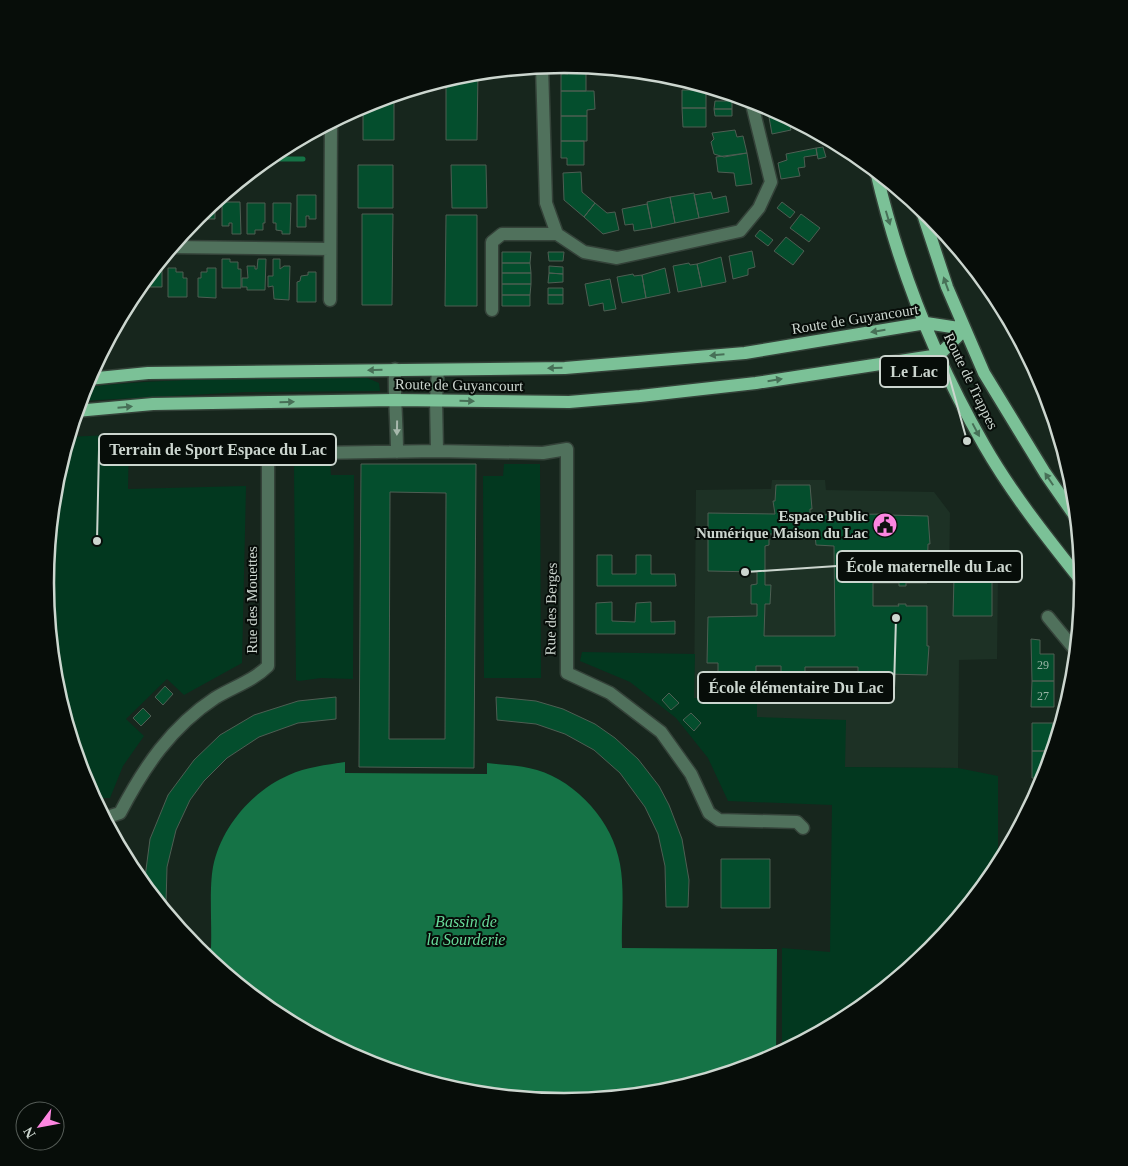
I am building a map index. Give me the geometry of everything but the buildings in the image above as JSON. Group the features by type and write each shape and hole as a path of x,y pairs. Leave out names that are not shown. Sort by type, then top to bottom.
{"main road":[{"name":"Route de Trappes","path":"879,182 909,285 939,356 984,445 1024,506 1074,571"},
{"name":"Route de Trappes","path":"926,223 947,287 984,372 1045,473 1068,506"},
{"name":"Route de Guyancourt","path":"98,377 148,373 566,368 745,353 926,323 965,329"},
{"path":"939,356 965,329"},
{"name":"Route de Guyancourt","path":"84,410 153,404 436,399 569,402 756,383 939,356"}],"street":[{"path":"542,74 546,203 557,234"},
{"path":"492,310 492,242 502,234 557,234 584,252 617,258 740,231 759,208 770,182 753,110"},
{"path":"330,300 331,129"},
{"path":"180,247 330,249"},
{"path":"395,369 394,400 398,419 397,452"},
{"path":"133,456 438,450 436,399 438,370"},
{"name":"Rue des Berges","path":"438,450 544,453 567,449 567,673 610,693 660,732 691,774 709,813 719,820 797,822 803,828"},
{"name":"Rue des Mouettes","path":"110,816 120,813 138,779 167,738 216,698 260,675 268,666 268,453"},
{"path":"1048,617 1071,644"}],"shaded area":[{"path":"295,377 365,377 379,383 380,391 246,392 88,401 94,386"},
{"path":"129,434 128,489 246,486 242,663 184,695 167,679 126,719 144,736 123,766 110,798 101,798 81,747 71,715 58,650 54,583 55,550 58,516 75,437"},
{"path":"330,464 331,475 354,475 353,679 321,678 299,681 296,680 294,465"},
{"path":"504,464 540,464 541,678 484,678 483,476 503,476"},
{"path":"772,480 825,480 826,490 934,492 950,513 949,577 998,577 997,659 959,660 958,768 845,767 757,717 757,699 694,698 696,490 771,489"},
{"path":"582,652 695,654 694,698 757,699 757,717 846,720 845,767 958,768 998,776 998,850 969,894 948,919 900,967 875,988 847,1007 819,1025 782,1044 782,948 830,952 832,805 728,801 708,758 676,718 630,682 580,661"}],"water":[{"name":"Bassin de la Sourderie","path":"345,762 345,773 487,774 487,763 537,770 566,784 591,806 610,833 616,848 622,885 622,948 777,949 776,1047 728,1066 664,1083 631,1089 597,1092 531,1092 497,1089 432,1076 369,1054 338,1041 309,1025 253,988 207,948 211,948 211,886 213,867 223,838 240,812 263,790 296,772"}],"waterway":[{"path":"281,159 303,159"}],"place":[{"name":"Le Lac","path":"967,441"},
{"name":"Espace Public Numérique Maison du Lac","path":"885,525"},
{"name":"Terrain de Sport Espace du Lac","path":"97,541"},
{"name":"École maternelle du Lac","path":"745,572"},
{"name":"École élémentaire Du Lac","path":"896,618"}]}
